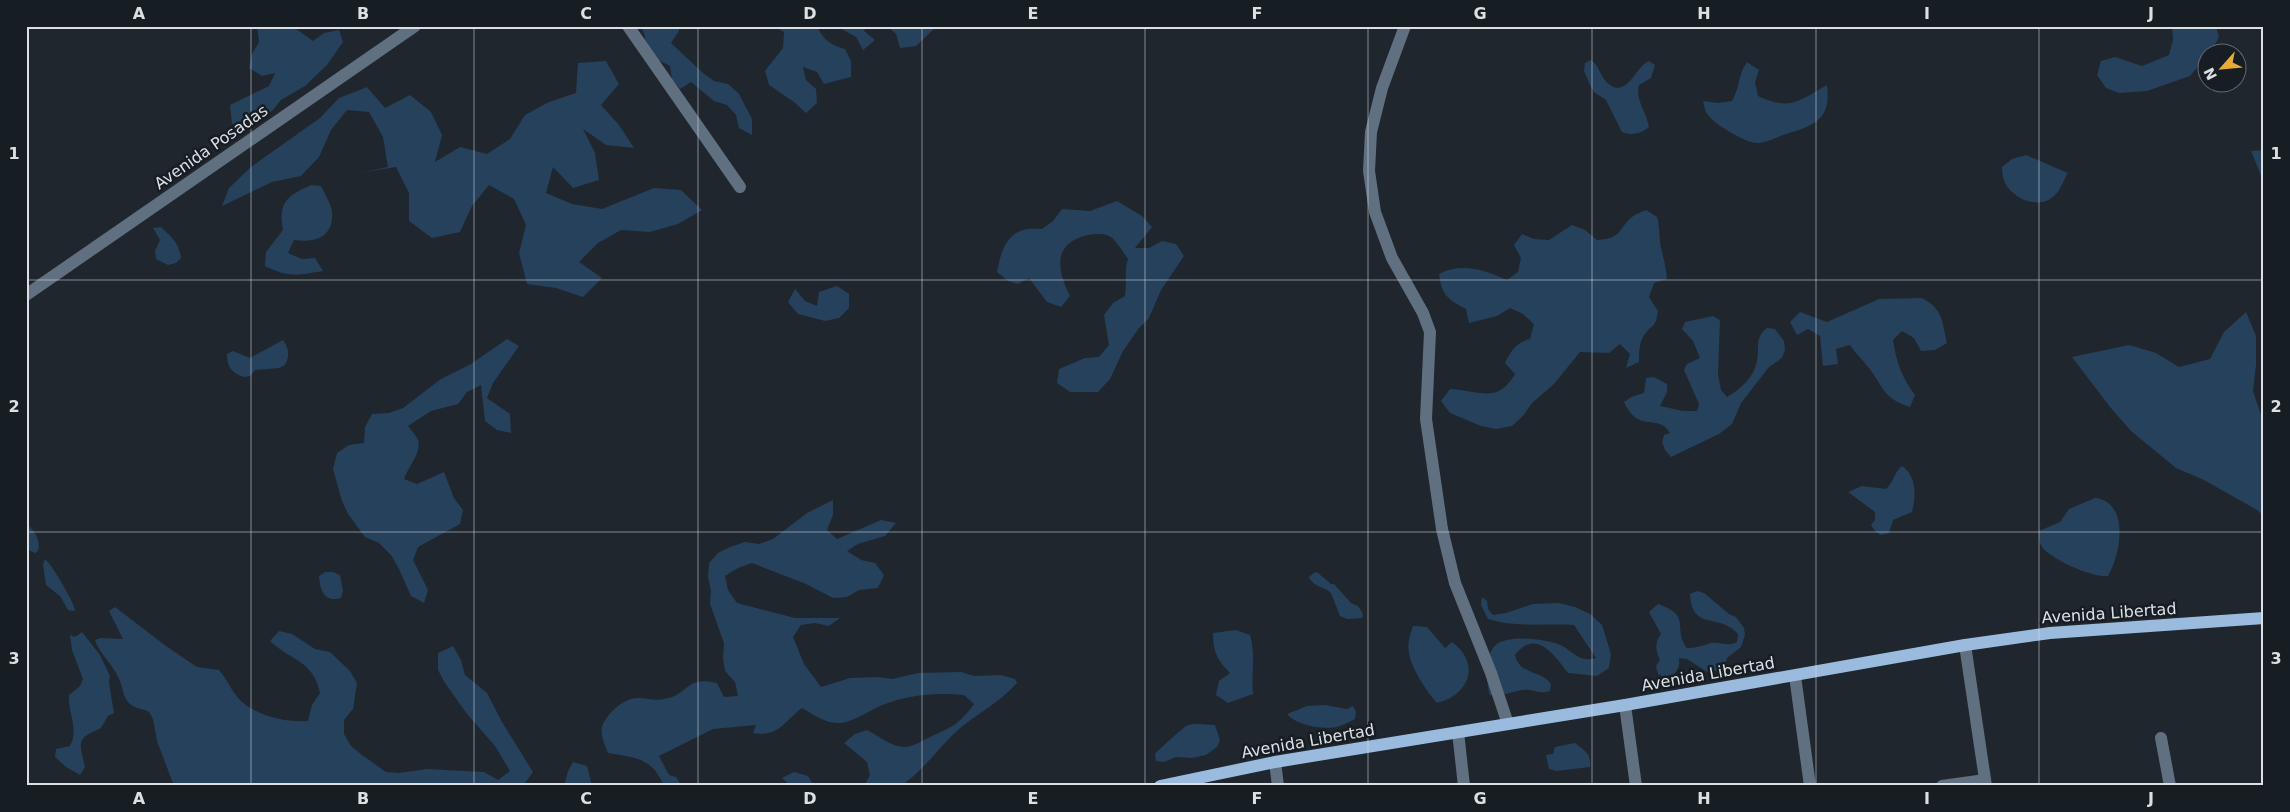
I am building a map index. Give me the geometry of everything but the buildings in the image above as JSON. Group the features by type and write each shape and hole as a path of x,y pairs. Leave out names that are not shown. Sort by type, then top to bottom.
{"main road":[{"name":"Avenida Libertad","path":"1160,786 1275,762 1625,705 1965,645 2050,633 2264,618"}],"street":[{"name":"Avenida Posadas","path":"26,295 415,26"},
{"path":"628,26 740,187"},
{"path":"1407,29 1382,88 1371,132 1369,171 1374,204 1392,258 1423,313 1430,332 1426,419 1442,529 1455,583 1491,673 1508,724"},
{"path":"1942,786 1985,783 1965,645"},
{"path":"1795,676 1810,786"},
{"path":"1625,705 1636,786"},
{"path":"1458,732 1464,786"},
{"path":"2161,738 2170,786"},
{"path":"1275,762 1278,786"}],"shaded area":[{"path":"257,26 292,26 313,41 324,33 339,30 343,42 327,65 305,86 281,100 272,111 260,119 246,124 232,124 230,105 269,86 275,73 262,76 249,68 252,54 259,42"},
{"path":"641,26 678,26 679,31 671,43 703,73 714,81 728,84 739,94 752,119 752,135 739,128 736,115 727,105 714,101 691,82 680,89 672,79 670,66 656,59 645,50 645,36"},
{"path":"774,26 817,26 828,41 845,49 851,61 851,77 824,84 817,72 803,67 806,80 816,89 817,103 806,113 794,102 769,85 765,71 783,48 784,32"},
{"path":"836,26 866,26 864,31 875,40 863,50 856,37"},
{"path":"887,26 937,26 916,46 900,48 896,34"},
{"path":"2172,26 2216,26 2219,37 2216,42 2198,42 2198,67 2190,76 2147,91 2119,93 2106,88 2097,75 2101,61 2115,57 2142,66 2169,55 2173,40"},
{"path":"1591,60 1607,82 1616,88 1627,84 1644,64 1649,61 1655,65 1651,78 1639,85 1638,91 1649,127 1636,134 1622,132 1606,100 1594,92 1590,85 1584,71 1585,63"},
{"path":"606,61 619,84 601,105 619,125 634,148 606,145 583,129 595,153 599,180 573,188 553,167 546,193 572,204 602,209 654,188 681,190 702,210 678,224 650,232 621,230 598,243 579,262 602,278 583,297 556,288 527,284 519,253 526,225 514,199 489,185 472,206 460,232 432,238 409,221 409,193 396,167 359,173 388,167 383,137 369,112 347,110 331,130 319,157 301,176 272,182 222,206 229,188 251,167 320,118 339,98 367,87 385,108 410,95 431,112 442,135 435,162 460,147 487,154 510,139 525,115 549,102 576,93 578,63"},
{"path":"1747,62 1759,70 1755,82 1758,96 1778,103 1794,102 1809,96 1827,85 1828,97 1823,114 1811,125 1760,143 1746,140 1724,128 1707,114 1703,101 1718,103 1732,101"},
{"path":"2264,150 2264,183 2251,151"},
{"path":"2026,155 2068,173 2058,192 2050,199 2043,202 2028,201 2015,194 2005,183 2002,167 2012,159"},
{"path":"311,185 321,186 329,202 332,212 330,228 321,237 309,241 294,240 288,253 302,259 315,258 323,271 307,274 287,274 265,266 266,252 283,230 283,206 290,197"},
{"path":"1117,201 1142,216 1152,227 1135,248 1149,248 1162,241 1176,244 1184,256 1161,290 1149,318 1139,328 1123,351 1110,379 1098,392 1070,392 1057,383 1059,369 1085,358 1099,357 1109,345 1104,315 1113,303 1125,296 1128,259 1113,239 1105,235 1088,235 1068,244 1063,251 1060,267 1070,296 1061,307 1047,302 1029,278 1018,284 1008,281 997,272 999,262 1005,245 1015,233 1023,230 1042,229 1053,221 1062,209 1090,211"},
{"path":"1646,210 1657,217 1667,279 1654,283 1649,297 1658,311 1655,323 1642,340 1639,362 1626,368 1630,354 1620,344 1609,353 1580,352 1554,384 1532,403 1523,416 1512,426 1496,429 1481,426 1450,413 1441,401 1450,389 1494,393 1508,384 1515,374 1505,363 1515,347 1521,342 1530,339 1534,324 1523,314 1510,308 1497,316 1469,323 1466,309 1446,296 1439,274 1447,270 1464,268 1490,273 1507,280 1518,272 1521,258 1514,245 1522,234 1534,239 1549,240 1572,225 1585,230 1597,240 1611,238 1633,216"},
{"path":"161,227 174,240 178,248 181,258 176,263 168,265 156,259 155,251 160,240 153,228"},
{"path":"837,286 849,294 849,308 839,318 825,321 798,314 788,302 795,289 805,301 817,306 819,292"},
{"path":"1922,298 1938,311 1947,343 1935,350 1921,351 1914,338 1902,331 1893,340 1900,369 1915,395 1910,407 1894,399 1884,391 1850,345 1836,349 1838,364 1823,366 1820,336 1808,329 1797,335 1790,322 1800,312 1827,322 1879,299"},
{"path":"2246,312 2256,336 2256,365 2253,391 2264,424 2264,516 2257,510 2204,480 2176,468 2131,431 2072,357 2129,345 2156,353 2179,367 2210,359 2224,332"},
{"path":"1713,316 1720,320 1718,374 1721,390 1727,397 1742,386 1753,372 1757,361 1760,335 1767,328 1775,329 1784,341 1785,350 1782,358 1769,367 1741,403 1732,424 1719,434 1671,457 1665,450 1662,442 1664,435 1670,433 1665,427 1636,418 1624,402 1631,397 1644,393 1646,378 1654,377 1667,384 1667,392 1660,406 1683,411 1697,411 1699,404 1684,370 1687,364 1700,358 1693,341 1682,329 1685,322"},
{"path":"507,339 519,346 493,383 487,398 510,414 511,433 497,430 485,421 481,385 467,392 458,404 431,411 408,426 417,438 419,445 404,479 417,484 444,472 454,498 463,510 460,524 418,547 413,560 428,590 424,603 411,596 391,555 379,543 365,537 348,514 342,501 333,469 337,453 349,445 364,443 365,427 372,414 389,413 403,408 441,379 471,364"},
{"path":"283,340 288,349 287,362 279,368 255,370 250,376 244,377 236,374 229,366 227,354 233,351 250,358"},
{"path":"1902,466 1907,470 1913,481 1915,493 1912,512 1893,520 1889,533 1881,535 1871,525 1875,520 1875,512 1848,492 1862,486 1886,489"},
{"path":"2095,498 2106,502 2114,509 2120,530 2116,555 2108,576 2083,571 2063,562 2047,552 2042,547 2039,539 2039,531 2060,522 2069,509"},
{"path":"833,500 833,515 827,530 837,539 881,520 896,523 885,536 858,544 847,551 861,560 875,563 884,575 878,588 859,590 847,597 833,598 806,584 752,563 738,568 725,576 728,590 737,603 795,618 840,618 829,626 815,623 801,625 793,637 804,664 821,687 850,678 878,677 892,679 918,673 961,672 974,676 1001,675 1015,679 1017,683 959,729 917,773 901,786 864,786 870,775 867,762 844,743 855,734 867,730 896,746 906,747 915,745 948,728 963,717 974,704 964,695 932,694 900,699 841,723 825,721 802,708 775,731 762,734 753,733 756,725 713,729 659,756 669,775 676,777 682,786 664,786 649,765 635,758 608,753 602,737 602,727 611,712 627,701 637,698 657,700 672,697 693,683 707,681 717,683 724,697 738,696 735,682 725,671 723,658 724,643 710,604 709,563 718,553 730,547 745,542 759,544 773,539 807,513"},
{"path":"26,524 35,533 38,540 39,547 35,553 26,549"},
{"path":"45,559 63,584 75,611 68,610 60,596 46,585 43,565"},
{"path":"325,572 333,572 340,575 343,591 341,598 331,599 324,594 320,586 319,576"},
{"path":"1315,572 1331,584 1334,584 1351,603 1358,606 1363,614 1362,618 1347,619 1340,616 1331,593 1311,581 1309,577"},
{"path":"1697,591 1704,593 1729,614 1736,617 1744,628 1745,635 1741,647 1727,658 1723,667 1714,671 1707,672 1687,659 1679,658 1679,665 1673,676 1666,678 1658,674 1656,666 1660,660 1656,646 1661,634 1649,612 1658,604 1675,613 1679,618 1681,634 1687,648 1712,643 1733,644 1737,642 1738,634 1731,628 1701,618 1696,613 1692,606 1690,594"},
{"path":"1482,597 1487,601 1488,609 1493,615 1506,613 1533,604 1559,603 1575,607 1590,614 1602,625 1611,654 1609,668 1597,676 1568,673 1551,652 1537,644 1530,644 1523,647 1515,655 1517,661 1521,666 1547,680 1551,684 1550,691 1520,690 1495,696 1490,695 1487,676 1488,661 1493,648 1503,641 1510,639 1542,640 1561,645 1584,659 1596,658 1574,625 1520,624 1488,619 1481,605"},
{"path":"115,607 197,667 219,670 245,705 271,717 290,721 308,721 312,705 320,693 317,682 307,667 270,641 279,631 292,634 315,649 330,652 350,671 357,683 353,709 344,720 344,734 351,746 362,755 386,772 399,773 427,769 484,772 498,780 510,771 495,746 467,714 438,670 438,653 453,646 461,660 465,675 487,693 502,722 533,772 525,783 510,786 174,786 157,741 153,719 149,712 128,702 121,683 95,640 101,638 123,639 109,611"},
{"path":"1413,626 1427,627 1445,648 1452,642 1467,659 1468,677 1464,686 1448,699 1437,703 1416,673 1408,649"},
{"path":"1236,630 1250,635 1252,642 1253,694 1228,703 1216,695 1219,681 1230,673 1217,655 1213,633"},
{"path":"82,632 100,655 110,676 109,683 114,713 108,716 101,728 83,738 81,751 85,767 80,775 66,767 55,757 56,749 70,746 73,740 74,733 69,695 80,686 83,679 72,650 70,635 75,637"},
{"path":"1325,705 1347,709 1353,706 1356,712 1355,719 1345,724 1324,728 1303,724 1287,714 1307,706"},
{"path":"1188,725 1215,725 1220,740 1217,747 1206,755 1192,758 1176,757 1164,762 1156,761 1155,754 1180,731"},
{"path":"1575,743 1589,756 1590,767 1556,771 1549,769 1546,755 1553,754 1555,747"},
{"path":"573,762 587,766 592,786 564,786 568,771"},
{"path":"794,772 808,776 814,786 791,786 782,778"}]}
